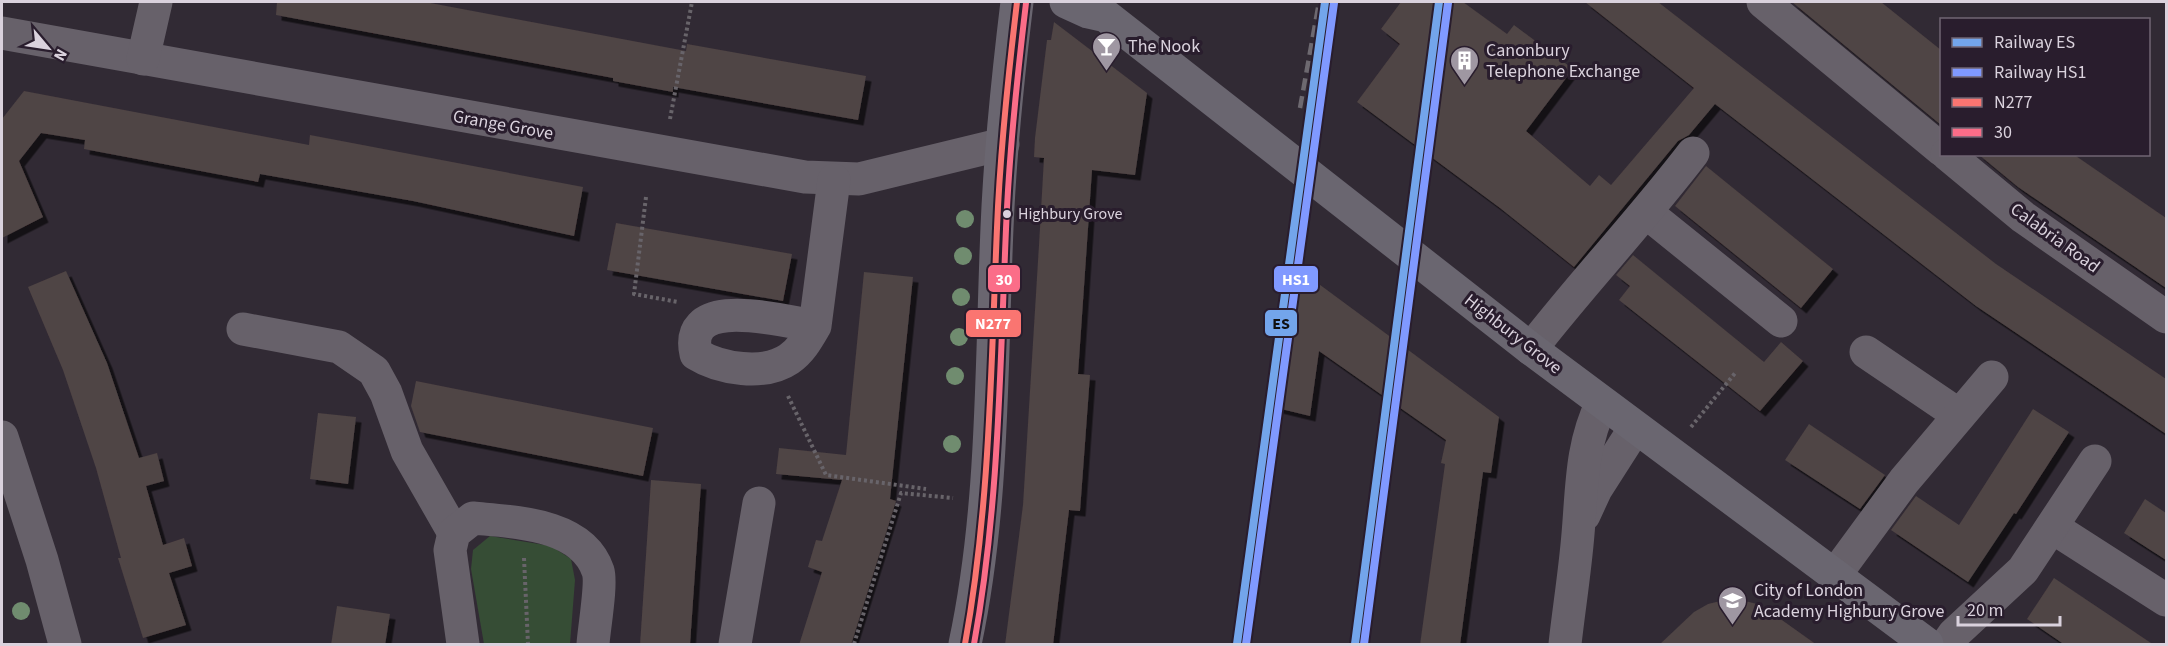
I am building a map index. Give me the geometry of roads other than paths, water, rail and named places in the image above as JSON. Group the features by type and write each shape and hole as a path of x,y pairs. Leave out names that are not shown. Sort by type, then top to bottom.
{"main road":[{"path":"965,645 974,602 986,501 997,224 1017,2"},
{"name":"Highbury Grove","path":"1066,2 1088,12 1104,9 1200,91 1306,171 1531,349 1927,645"}],"street":[{"path":"143,58 156,2"},
{"path":"1763,2 1940,149"},
{"name":"Grange Grove","path":"2,33 664,153 834,180 882,175 1003,144"},
{"path":"1531,349 1566,303 1647,213 1693,153"},
{"name":"Calabria Road","path":"1949,156 2023,217 2166,317"},
{"path":"815,326 723,315 706,319 696,329 693,340 696,354 730,374 774,366 790,358 806,343 815,326 834,180"},
{"path":"1647,213 1781,321"},
{"path":"243,329 339,347 374,371 386,393 407,452 454,533"},
{"path":"1866,352 1959,415"},
{"path":"1835,575 1904,481 1992,377"},
{"path":"1564,645 1578,537 1584,449 1591,426 1602,403"},
{"path":"1578,537 1596,489 1635,428"},
{"path":"2,437 42,560 65,645"},
{"path":"1947,645 1954,634 2024,570 2095,461"},
{"path":"735,645 759,503"},
{"path":"463,645 450,550 454,533 473,518 523,523 570,537 591,558 599,573 592,645"},
{"path":"2052,527 2166,600"}],"railway":[{"path":"1300,108 1319,2"}],"rail line":[{"name":"ES","path":"1237,644 1325,2"},
{"name":"ES","path":"1355,644 1439,2"},
{"name":"HS1","path":"1246,644 1334,3"},
{"name":"HS1","path":"1364,644 1448,3"}],"place":[{"name":"The Nook","path":"1107,72"},
{"name":"Canonbury Telephone Exchange","path":"1465,86"},
{"name":"Highbury Grove","path":"1007,214"},
{"name":"City of London Academy Highbury Grove","path":"1733,626"}]}
